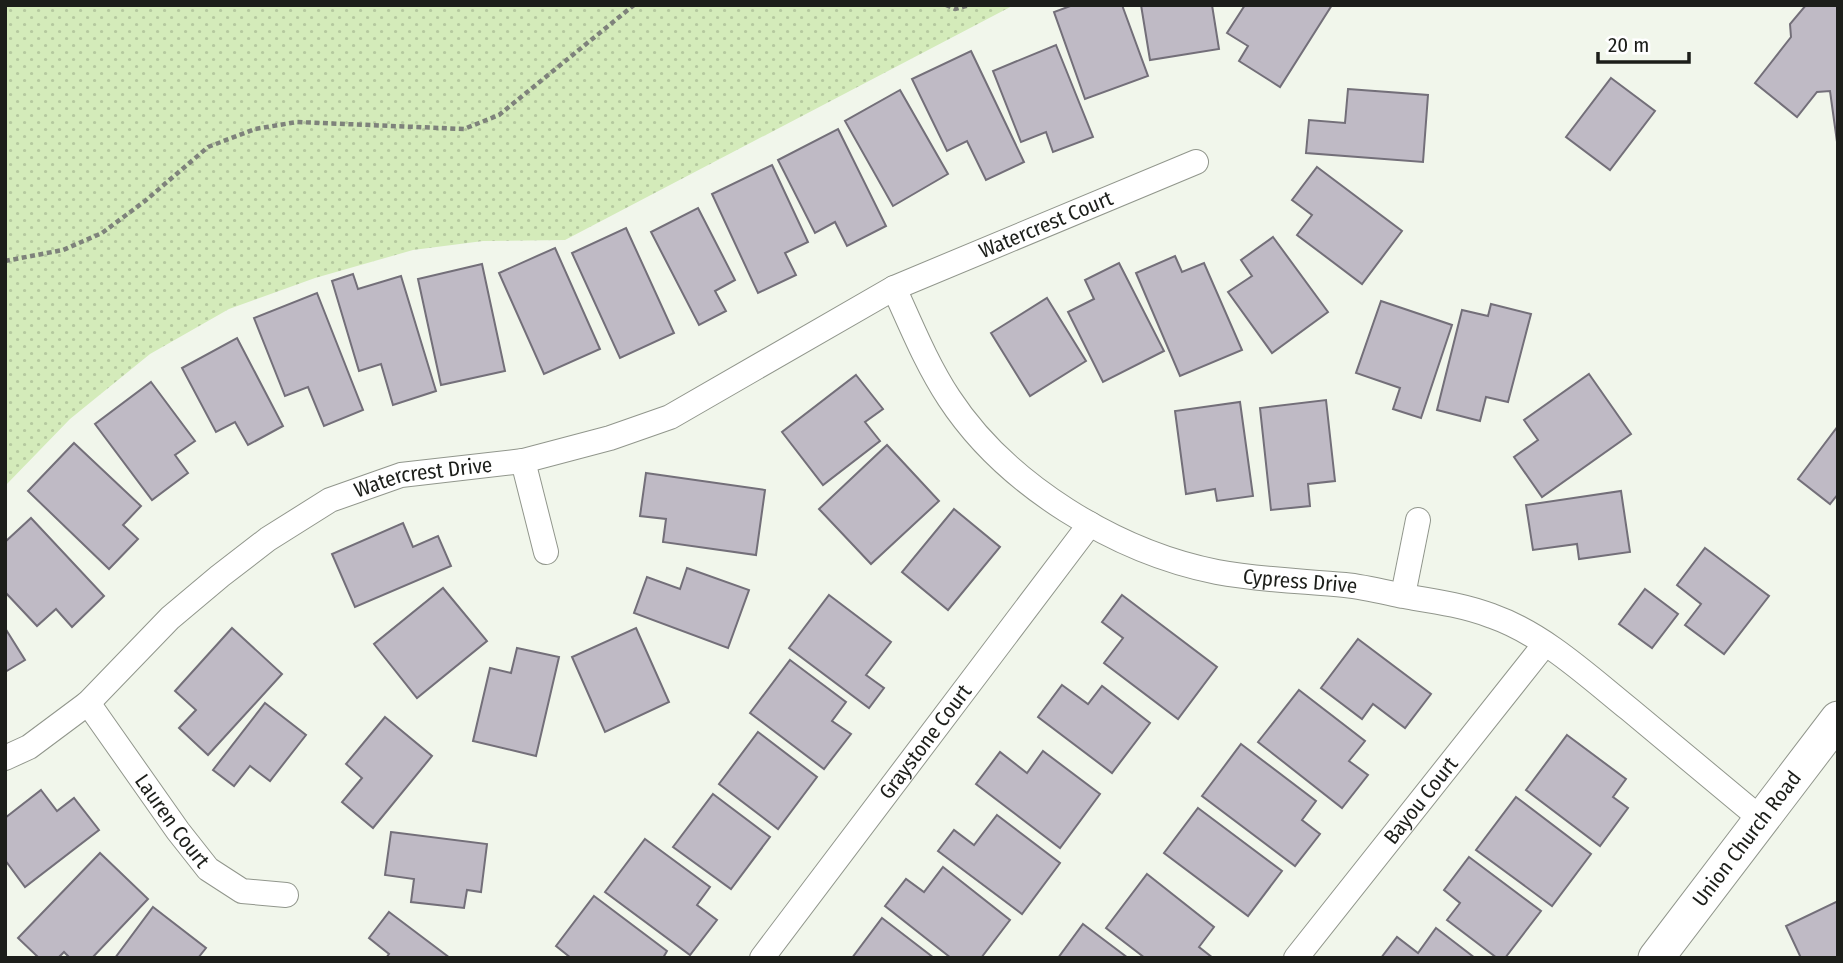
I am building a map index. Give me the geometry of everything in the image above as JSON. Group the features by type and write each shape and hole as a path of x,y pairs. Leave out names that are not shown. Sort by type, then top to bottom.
{"street":[{"name":"Watercrest Court","path":"894,288 1196,162"},
{"name":"Watercrest Drive","path":"5,758 29,747 88,703 170,618 220,576 268,539 330,500 401,475 523,461 610,438 670,417 894,288"},
{"name":"Cypress Drive","path":"894,288 929,366 950,400 983,441 1019,475 1058,505 1135,547 1217,572 1348,585 1448,603 1493,616 1545,644 1607,691 1761,819"},
{"path":"523,461 546,552"},
{"path":"1403,596 1418,520"},
{"name":"Graystone Court","path":"762,958 1090,524"},
{"name":"Bayou Court","path":"1296,958 1545,644"},
{"name":"Lauren Court","path":"88,703 208,869 242,891 286,895"},
{"name":"Union Church Road","path":"1656,958 1838,719"}],"path":[{"path":"5,261 63,250 102,233 145,201 208,146 255,129 298,122 464,129 499,115 634,5"},
{"path":"946,5 954,9 970,5"}],"green space":[{"path":"5,5 1014,5 565,240 483,241 413,250 315,278 229,309 150,354 70,419 5,486"}],"building":[{"path":"1073,5 1122,5 1148,76 1085,99 1054,12"},
{"path":"1141,5 1212,5 1219,49 1150,60"},
{"path":"1245,5 1332,5 1280,87 1239,61 1248,46 1227,33"},
{"path":"1806,5 1838,6 1838,149 1830,91 1817,92 1797,117 1755,83 1791,37 1790,24"},
{"path":"1056,45 1093,137 1053,152 1046,132 1021,142 993,71"},
{"path":"971,51 1024,162 986,180 967,141 947,151 912,79"},
{"path":"1611,78 1655,111 1610,170 1566,137"},
{"path":"1348,89 1428,95 1423,162 1306,153 1309,120 1345,123"},
{"path":"900,90 948,174 893,206 845,121"},
{"path":"838,129 886,226 847,246 835,222 815,233 778,160"},
{"path":"772,165 808,242 785,253 796,275 758,293 712,194"},
{"path":"1317,167 1402,231 1362,284 1297,235 1312,215 1292,200"},
{"path":"698,208 735,280 715,291 726,311 699,325 651,232"},
{"path":"626,228 674,333 620,358 572,253"},
{"path":"1273,237 1328,312 1272,353 1228,292 1252,276 1241,260"},
{"path":"555,248 600,349 544,374 499,273"},
{"path":"1175,256 1182,272 1204,263 1242,350 1180,376 1136,273"},
{"path":"1119,263 1164,351 1103,382 1068,312 1094,299 1085,280"},
{"path":"482,264 505,371 441,385 418,279"},
{"path":"353,274 358,289 401,276 436,391 393,405 381,364 359,371 332,281"},
{"path":"317,293 363,410 324,426 308,387 285,396 254,318"},
{"path":"1047,298 1086,361 1030,396 991,333"},
{"path":"1381,301 1452,325 1421,418 1393,409 1400,388 1356,373"},
{"path":"1491,304 1531,314 1508,402 1486,397 1480,421 1437,410 1462,310 1488,316"},
{"path":"237,338 283,426 248,445 235,422 216,432 182,368"},
{"path":"1589,374 1631,434 1542,497 1514,457 1538,440 1524,420"},
{"path":"856,375 883,409 865,422 880,441 823,485 782,432"},
{"path":"151,382 195,441 175,455 188,473 152,500 95,424"},
{"path":"1326,400 1335,481 1308,484 1310,506 1271,510 1260,408"},
{"path":"1240,402 1253,496 1217,501 1215,489 1186,494 1175,411"},
{"path":"1838,426 1838,494 1830,504 1798,479"},
{"path":"74,443 141,506 123,525 138,539 109,569 28,491"},
{"path":"887,445 939,501 871,564 819,509"},
{"path":"646,473 765,490 756,555 663,542 666,519 640,516"},
{"path":"1621,491 1630,552 1579,559 1577,544 1533,550 1526,505"},
{"path":"954,509 1000,547 948,610 902,572"},
{"path":"31,518 104,596 72,627 56,609 37,626 5,592 5,542"},
{"path":"403,523 413,547 438,536 451,566 355,607 332,554"},
{"path":"1705,548 1769,596 1724,654 1685,625 1701,604 1677,585"},
{"path":"687,568 749,590 728,648 634,613 647,577 680,589"},
{"path":"443,588 487,641 417,698 374,644"},
{"path":"1645,589 1678,614 1652,648 1619,624"},
{"path":"829,595 891,642 866,675 884,688 869,708 789,648"},
{"path":"1122,595 1217,667 1178,719 1104,663 1123,638 1102,622"},
{"path":"5,628 25,660 5,672"},
{"path":"232,628 282,674 208,755 179,728 196,710 175,691"},
{"path":"636,628 669,702 605,732 572,657"},
{"path":"1358,639 1431,694 1405,728 1373,704 1362,719 1321,688"},
{"path":"517,648 559,657 536,756 473,741 490,668 511,673"},
{"path":"790,660 846,702 832,721 851,734 824,769 750,713"},
{"path":"1062,685 1088,704 1102,686 1150,723 1112,773 1038,717"},
{"path":"1299,690 1365,741 1349,761 1368,775 1342,808 1258,742"},
{"path":"265,703 306,735 270,781 250,766 234,786 213,770"},
{"path":"385,717 432,756 373,828 342,802 362,778 346,764"},
{"path":"758,732 817,777 778,829 719,784"},
{"path":"1567,735 1626,779 1613,797 1628,808 1600,846 1526,790"},
{"path":"1241,744 1316,801 1302,820 1320,834 1295,866 1202,796"},
{"path":"1043,751 1100,794 1060,848 976,784 1000,752 1027,773"},
{"path":"41,790 57,811 74,798 99,830 25,887 5,860 5,818"},
{"path":"713,794 770,837 731,889 673,847"},
{"path":"1516,797 1591,854 1552,906 1476,850"},
{"path":"1198,808 1282,871 1248,916 1164,853"},
{"path":"997,815 1060,863 1022,914 938,851 954,830 974,845"},
{"path":"391,832 487,844 481,892 467,890 464,908 411,902 414,879 385,875"},
{"path":"645,839 710,887 697,905 717,920 690,955 605,892"},
{"path":"100,853 148,899 92,958 70,958 64,952 58,958 39,958 18,938"},
{"path":"1469,857 1541,911 1505,958 1497,958 1447,920 1460,903 1444,890"},
{"path":"943,867 1010,920 981,958 951,958 885,906 906,879 924,892"},
{"path":"1147,874 1214,927 1199,947 1213,958 1145,958 1106,928"},
{"path":"594,896 667,951 663,958 571,958 556,946"},
{"path":"1838,901 1838,958 1801,958 1786,926"},
{"path":"153,907 206,948 198,958 115,958"},
{"path":"389,912 450,958 386,958 389,954 369,938"},
{"path":"882,918 934,958 852,958"},
{"path":"1083,924 1128,958 1058,958"},
{"path":"1436,928 1475,958 1381,958 1397,937 1418,953"}]}
